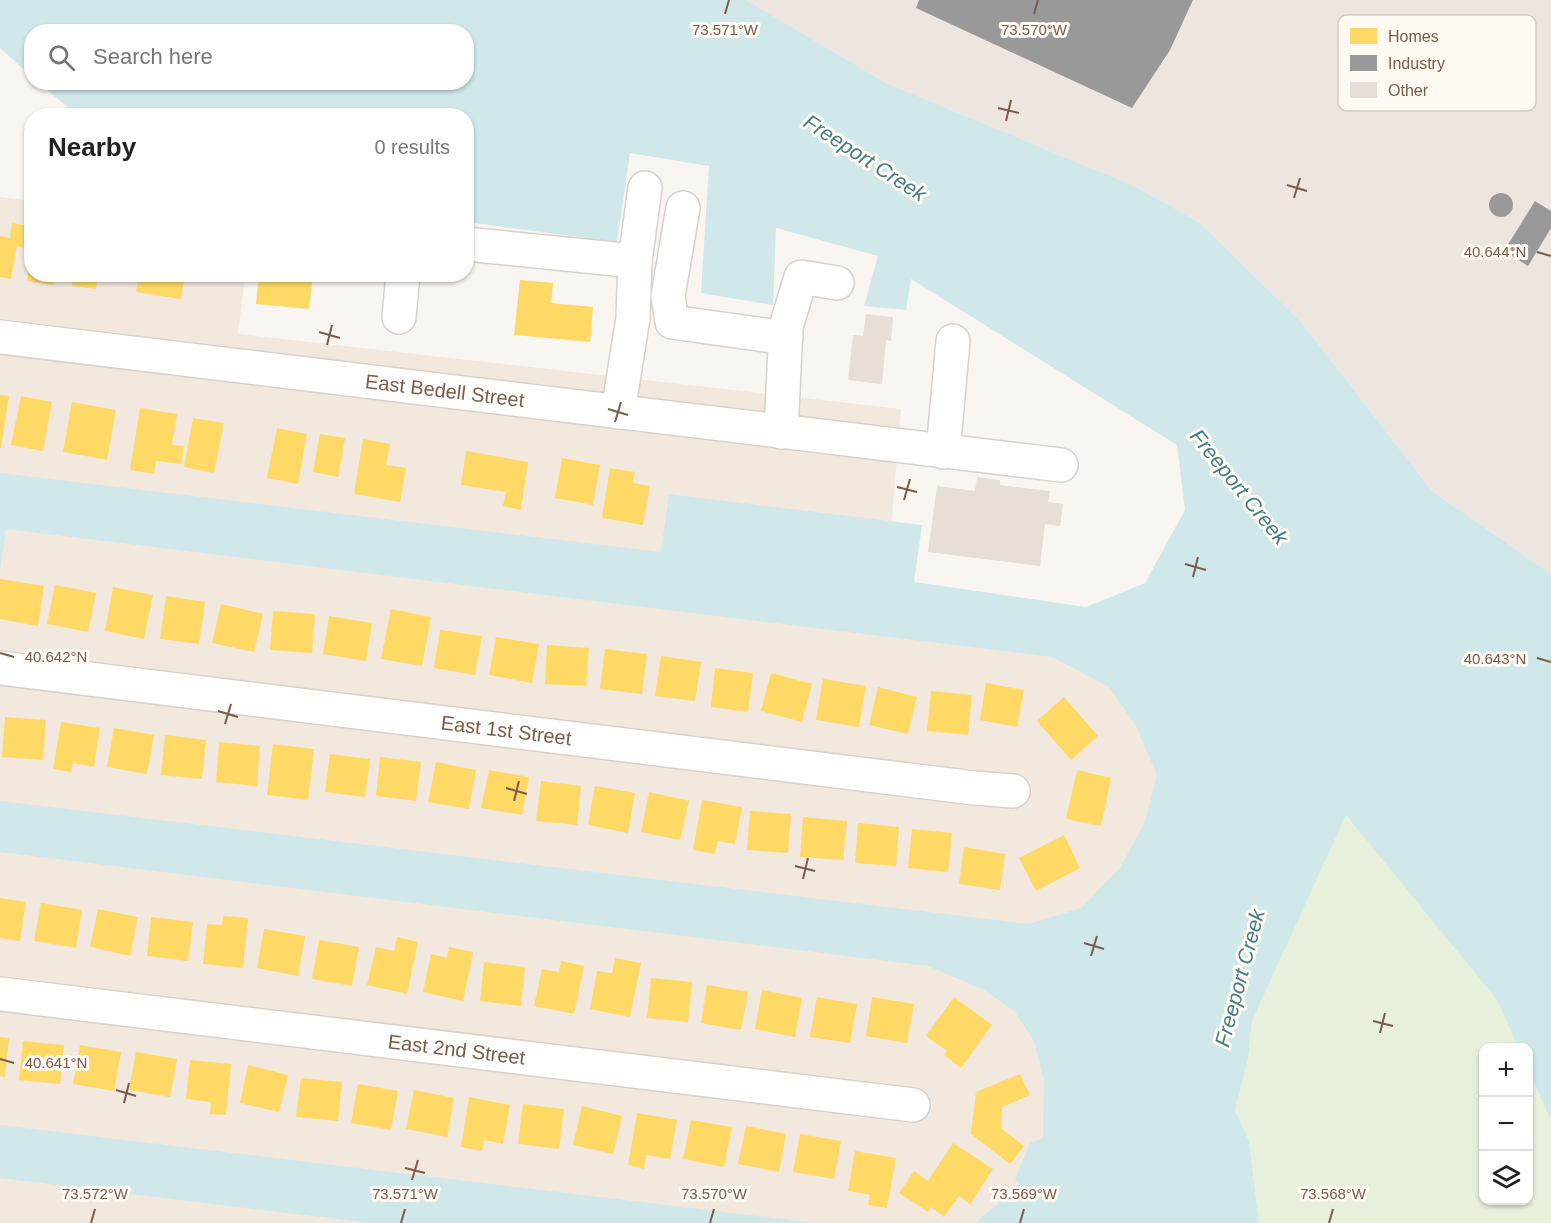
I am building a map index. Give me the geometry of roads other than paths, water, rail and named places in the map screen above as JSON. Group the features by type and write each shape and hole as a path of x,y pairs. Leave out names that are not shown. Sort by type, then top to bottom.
{"street":[{"path":"618,412 633,318 635,261 645,188"},
{"path":"682,208 668,296 672,322 786,338"},
{"path":"474,245 635,261"},
{"path":"781,432 786,327 801,277 837,283"},
{"path":"399,317 402,282"},
{"name":"East Bedell Street","path":"0,337 1061,465"},
{"path":"943,452 953,341"},
{"name":"East 1st Street","path":"0,668 1013,791"},
{"name":"East 2nd Street","path":"0,994 913,1105"}],"water":[{"name":"Freeport Creek","path":"0,0 746,0 886,83 1132,185 1199,222 1301,322 1432,491 1551,574 1551,1121 1533,1080 1533,1043 1516,1043 1497,1000 1346,815 1252,1021 1248,1059 1235,1110 1249,1141 1259,1223 976,1223 1019,1184 1015,1179 1030,1143 1043,1138 1044,1081 1034,1041 1015,1012 984,990 928,966 0,852 0,801 1029,924 1081,908 1120,868 1145,822 1157,775 1136,726 1109,687 1052,657 6,529 0,572 0,473 661,552 669,494 922,525 914,582 1086,607 1145,583 1185,510 1177,445 911,279 906,310 864,306 878,256 776,228 773,305 701,293 709,166 630,153 617,242 474,223 474,108 69,108 47,90 474,90 474,24 24,24 24,70 0,48"},
{"path":"0,1125 817,1223 370,1223 0,1178"}]}
